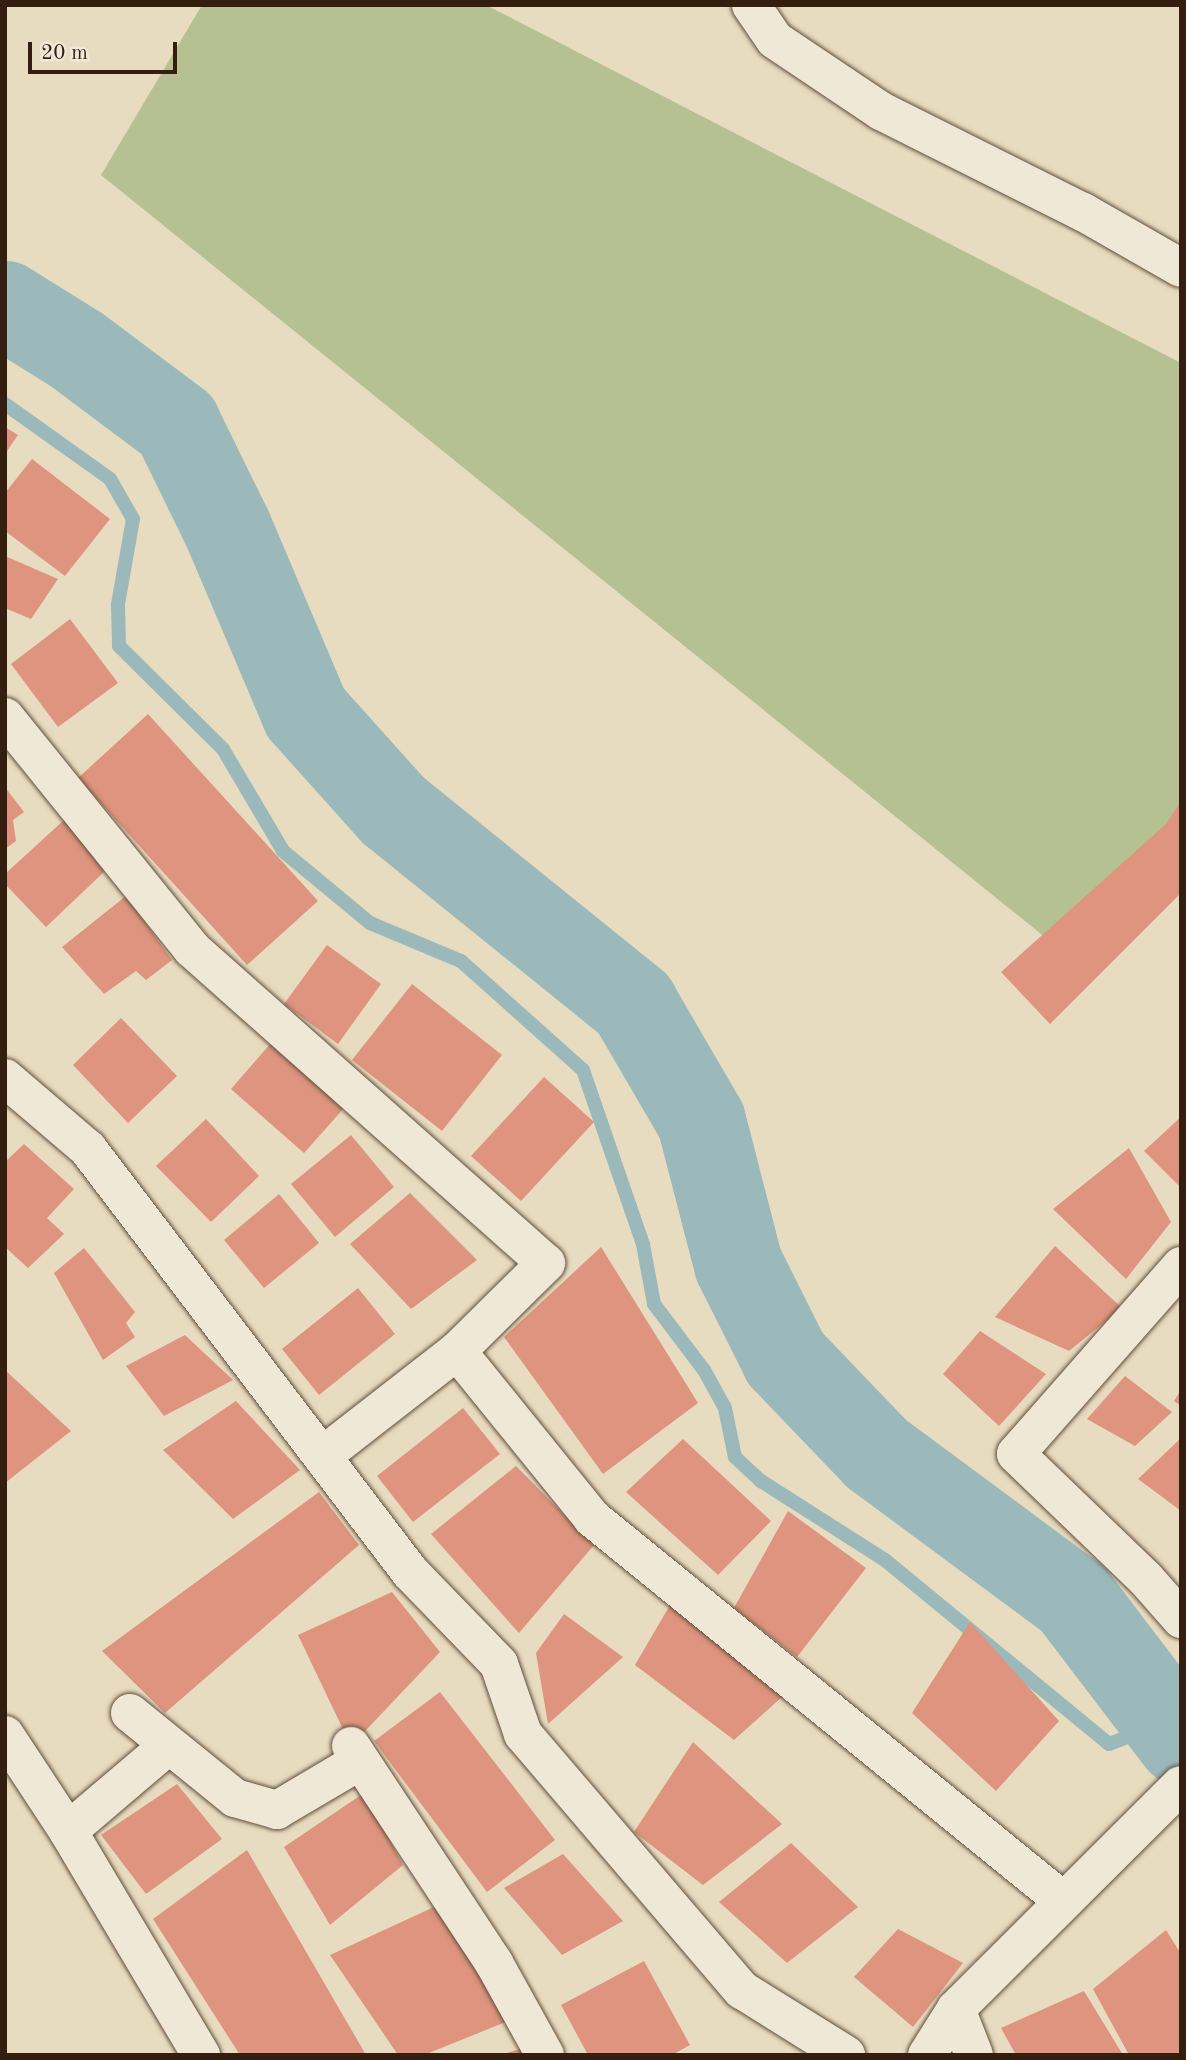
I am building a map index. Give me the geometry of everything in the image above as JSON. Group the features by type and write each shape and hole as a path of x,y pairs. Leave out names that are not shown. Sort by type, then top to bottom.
{"street":[{"path":"751,5 775,40 881,111 1083,212 1181,268"},
{"path":"5,717 192,949 546,1263 457,1351 322,1456"},
{"path":"5,1078 88,1149 410,1572 499,1664 523,1734 742,1990 846,2055"},
{"path":"1181,1266 1016,1454 1145,1578 1181,1619"},
{"path":"457,1351 592,1518 1062,1900"},
{"path":"130,1713 235,1798 277,1810 355,1754 494,1962 545,2055"},
{"path":"5,1735 68,1830 201,2055"},
{"path":"68,1830 168,1746"},
{"path":"927,2055 957,2009 1062,1900 1147,1822 1181,1785"},
{"path":"957,2009 974,2055"}],"green space":[{"path":"202,5 486,5 1181,363 1181,879 1088,972 101,175"}],"building":[{"path":"5,427 18,435 5,454"},
{"path":"32,459 110,519 65,576 5,531 5,493"},
{"path":"5,556 58,579 31,619 5,608"},
{"path":"70,619 118,683 58,727 11,664"},
{"path":"148,714 318,901 247,965 78,778"},
{"path":"5,787 24,812 13,820 16,841 5,849"},
{"path":"1181,801 1181,893 1050,1024 1001,972 1166,824"},
{"path":"64,820 105,871 46,927 5,884 5,874"},
{"path":"126,896 172,960 146,980 136,971 104,994 62,947"},
{"path":"327,945 381,984 338,1044 284,1004"},
{"path":"412,984 502,1055 442,1131 352,1060"},
{"path":"121,1018 177,1076 128,1123 73,1065"},
{"path":"271,1043 345,1107 304,1153 231,1089"},
{"path":"544,1077 594,1122 521,1201 471,1156"},
{"path":"1181,1117 1181,1188 1144,1151"},
{"path":"206,1119 259,1176 211,1222 156,1166"},
{"path":"351,1135 394,1187 335,1237 291,1184"},
{"path":"24,1144 74,1189 47,1218 64,1234 28,1268 5,1247 5,1162"},
{"path":"1129,1148 1171,1222 1126,1279 1053,1209"},
{"path":"410,1193 477,1260 411,1309 350,1244"},
{"path":"279,1194 319,1243 264,1288 224,1240"},
{"path":"1055,1246 1122,1308 1069,1351 995,1317"},
{"path":"601,1247 698,1403 603,1474 504,1337"},
{"path":"84,1248 135,1312 126,1323 135,1337 103,1360 54,1273"},
{"path":"358,1288 395,1334 319,1395 282,1349"},
{"path":"980,1331 1046,1374 999,1426 943,1374"},
{"path":"185,1335 233,1380 164,1416 126,1366"},
{"path":"5,1370 71,1431 5,1483"},
{"path":"1125,1376 1172,1412 1135,1446 1087,1419"},
{"path":"1181,1390 1181,1406 1174,1401"},
{"path":"236,1401 300,1470 233,1519 163,1450"},
{"path":"463,1408 500,1454 413,1522 377,1476"},
{"path":"1181,1438 1181,1511 1138,1479"},
{"path":"683,1439 771,1521 718,1575 626,1492"},
{"path":"516,1466 594,1545 519,1633 431,1534"},
{"path":"319,1492 359,1545 165,1713 102,1651"},
{"path":"788,1511 866,1568 797,1657 734,1608"},
{"path":"392,1592 440,1652 351,1746 298,1635"},
{"path":"670,1605 782,1697 734,1740 635,1665"},
{"path":"564,1614 623,1657 548,1724 536,1653"},
{"path":"970,1622 1059,1721 996,1791 912,1713"},
{"path":"440,1692 555,1840 487,1892 374,1741"},
{"path":"693,1742 782,1824 703,1885 634,1832"},
{"path":"177,1784 222,1839 146,1894 101,1835"},
{"path":"364,1793 403,1865 330,1925 284,1847"},
{"path":"791,1843 858,1907 787,1963 719,1902"},
{"path":"247,1850 366,2055 240,2055 153,1919"},
{"path":"563,1854 623,1921 562,1955 504,1888"},
{"path":"436,1906 523,2015 424,2055 398,2055 330,1955"},
{"path":"898,1929 963,1963 913,2027 854,1977"},
{"path":"1166,1930 1181,1954 1181,2055 1129,2055 1093,1989"},
{"path":"644,1961 690,2045 672,2055 588,2055 561,2005"},
{"path":"1084,1991 1123,2055 1016,2055 1001,2028"},
{"path":"524,2048 527,2055 503,2055 503,2054"}],"waterway":[{"path":"5,305 77,350 176,424 227,528 305,712 393,810 633,1004 701,1121 738,1264 785,1358 876,1453 1073,1599 1181,1741"},
{"path":"5,404 110,479 133,519 118,604 119,646 223,749 283,851 370,923 461,961 583,1070 643,1244 654,1304 704,1370 725,1408 735,1457 761,1481 885,1560 1109,1744 1167,1722"}]}
